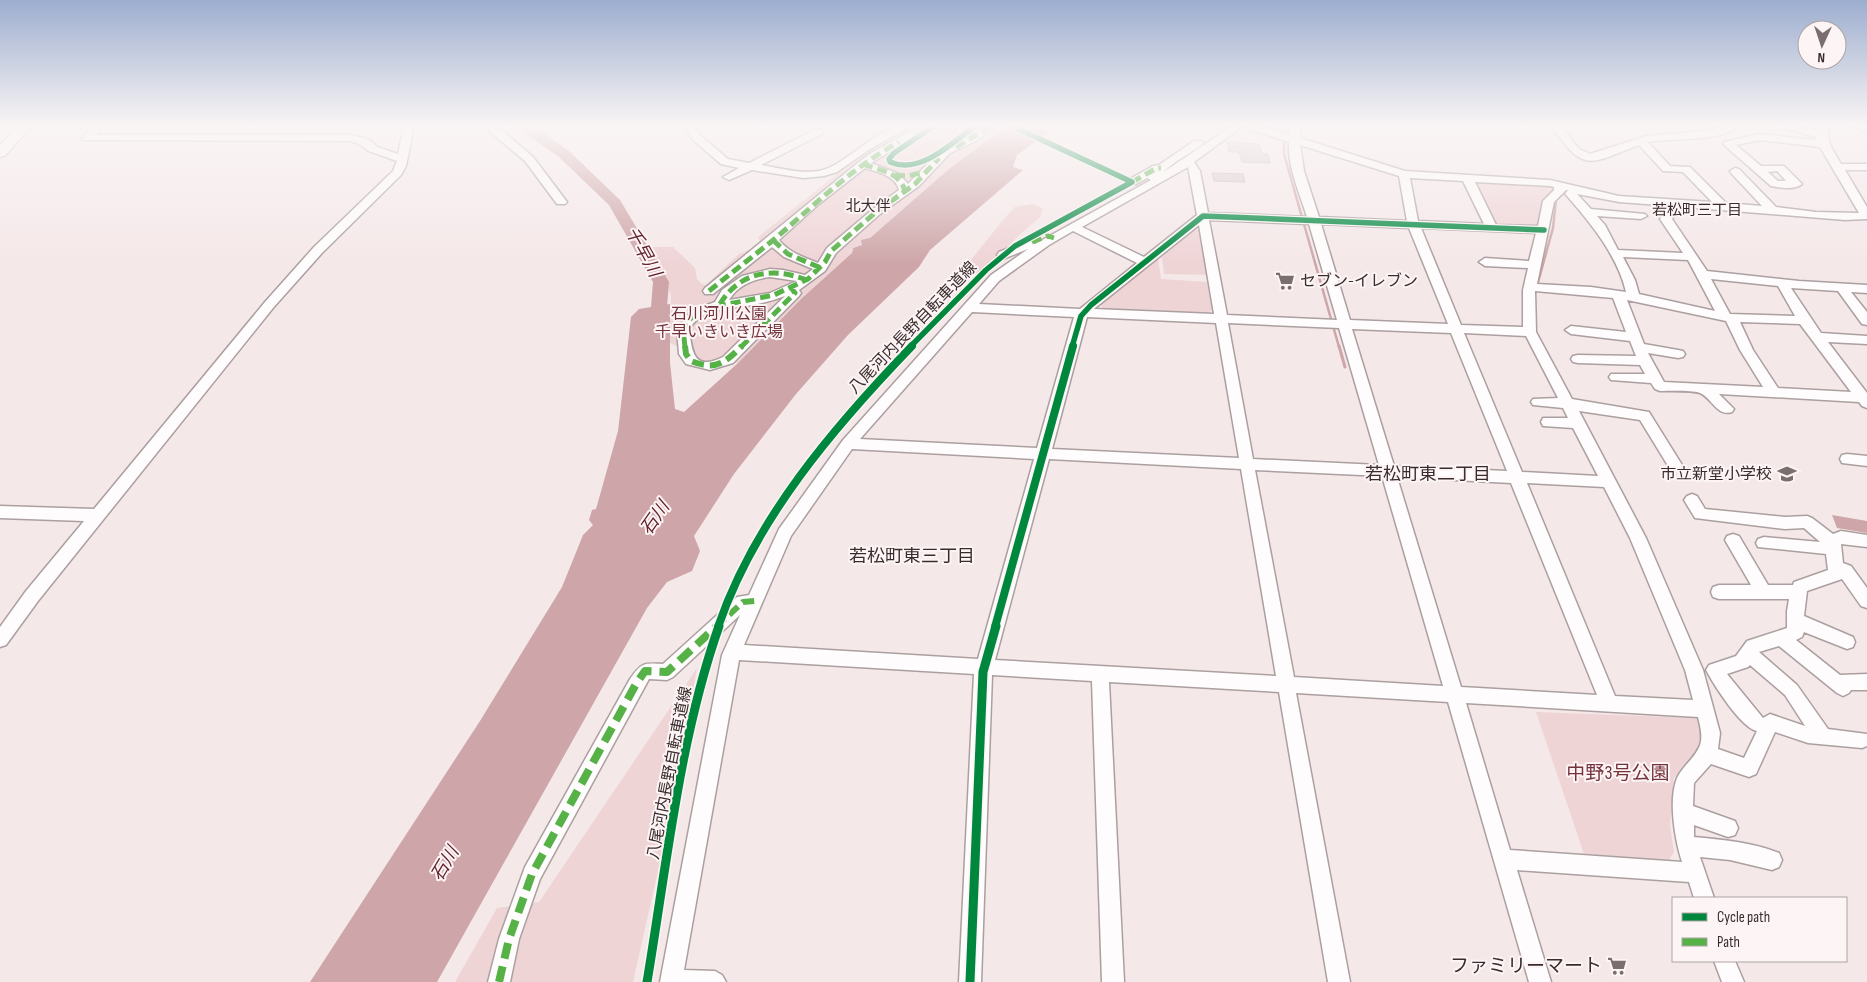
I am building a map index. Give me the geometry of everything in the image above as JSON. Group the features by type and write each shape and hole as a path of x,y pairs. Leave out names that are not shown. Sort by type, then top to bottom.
{"street":[{"path":"0,640 32,596 268,305 318,250 397,172"},
{"path":"539,172 561,202"},
{"path":"729,177 740,172"},
{"path":"782,172 803,175 827,172"},
{"path":"709,291 853,172"},
{"path":"884,172 899,178 905,185 905,191"},
{"path":"892,175 908,176 923,172"},
{"path":"792,289 795,293 728,360 710,366 691,362 686,354 683,329 687,321 702,309 720,304 750,302 792,289 807,280 821,268 831,251 876,212 905,191 925,172"},
{"path":"1132,182 1150,172"},
{"path":"1144,189 1140,187 1157,172"},
{"path":"714,982 671,981 733,652 784,533 848,444 995,278 1054,238 1172,172"},
{"path":"1195,172 1340,982"},
{"path":"1300,172 1540,982"},
{"path":"1397,172 1468,179 1561,192 1576,189 1603,197 1666,204 1773,210 1816,216 1867,216 1862,200 1850,188 1841,172"},
{"path":"1689,172 1723,207"},
{"path":"1736,172 1773,210"},
{"path":"1404,174 1414,224 1608,703"},
{"path":"1468,179 1491,227"},
{"path":"1850,188 1867,190"},
{"path":"1576,189 1572,194 1598,225 1629,280 1633,296"},
{"path":"1659,190 1666,204 1668,216 1666,219 1703,274 1712,294 1774,393"},
{"path":"1561,192 1584,209 1623,219 1641,216"},
{"path":"1561,192 1549,201 1535,265 1530,332 1572,405 1578,423 1638,538 1694,670 1711,733 1708,754 1684,780 1683,812 1687,846 1704,897"},
{"path":"970,982 984,666 1081,316 1203,216 1544,230"},
{"path":"1074,227 1145,262"},
{"path":"1003,256 1039,239 1048,236 1054,238"},
{"path":"773,240 779,248 792,256 821,268"},
{"path":"1614,253 1692,257"},
{"path":"1485,262 1535,265"},
{"path":"720,304 729,291 742,281 754,276 769,272 785,273 807,280"},
{"path":"1703,274 1782,283 1867,289"},
{"path":"1782,283 1804,320 1866,399"},
{"path":"1533,287 1633,296 1728,317 1804,320"},
{"path":"1841,287 1867,322"},
{"path":"1618,294 1644,361 1660,386 1866,399"},
{"path":"967,308 1530,332"},
{"path":"1571,330 1636,342 1678,354"},
{"path":"1818,337 1867,340"},
{"path":"1578,358 1644,361"},
{"path":"1616,377 1655,379"},
{"path":"1704,389 1722,403"},
{"path":"1538,402 1644,416 1668,460"},
{"path":"1548,422 1578,423"},
{"path":"848,444 1610,482"},
{"path":"1847,459 1867,461"},
{"path":"1693,509 1787,526 1807,522 1834,545 1836,574 1800,587 1795,611 1797,621 1796,632 1753,646 1742,662 1715,670 1720,681 1756,723"},
{"path":"0,512 89,516 98,514"},
{"path":"1764,543 1834,545 1841,538 1867,541"},
{"path":"1733,540 1762,592"},
{"path":"1837,567 1845,571 1867,601"},
{"path":"1719,592 1799,592"},
{"path":"499,982 509,939 532,874 636,684 645,671 667,672 743,602 755,601"},
{"path":"1797,621 1848,642"},
{"path":"1782,638 1840,686 1867,682"},
{"path":"733,652 1704,709"},
{"path":"1748,652 1791,690 1822,737"},
{"path":"1100,673 1113,982"},
{"path":"1708,754 1749,768 1770,722 1808,735 1862,740"},
{"path":"1683,812 1728,828"},
{"path":"1687,846 1730,850 1772,860"},
{"path":"1504,859 1696,873"},
{"path":"1724,962 1733,982"}],"green space":[{"name":"石川河川公園 千早いきいき広場","path":"840,172 946,172 862,245 854,247 851,250 852,253 801,299 738,363 699,365 679,347 670,343 671,296 661,268 648,248 673,247 695,268 697,279 706,285 739,254 749,250 760,241 758,237"},
{"path":"1474,182 1551,186 1554,189 1544,203 1541,226 1493,224"},
{"path":"1033,204 1043,209 1040,217 1019,235 989,267 979,274 971,274 971,260 1003,220 1015,207"},
{"path":"1194,229 1200,230 1207,275 1164,274 1162,257"},
{"path":"1158,258 1161,279 1207,282 1212,310 1208,313 1104,309 1101,305"},
{"path":"697,668 669,822 633,982 455,982 497,908 539,902"},
{"name":"中野3号公園","path":"1536,712 1700,718 1703,731 1696,751 1674,778 1670,826 1674,852 1668,861 1584,854"}],"water":[{"name":"石川","path":"946,172 1021,172 930,250 919,267 848,335 796,394 734,474 694,536 700,551 692,571 667,582 647,608 437,982 310,982 480,721 562,587 583,535 593,525 589,520 592,510 596,509 618,431 631,317 639,309 670,304 670,363 675,409 684,412 738,363 801,299 852,253 853,248 862,245 861,240 870,238"},
{"path":"1832,515 1867,521 1867,533 1837,528"}],"building":[{"path":"1212,173 1243,174 1245,182 1214,181"}],"waterway":[{"name":"千早川","path":"583,172 615,203 661,282 657,332"},
{"path":"1289,172 1339,347"},
{"path":"1537,286 1553,228 1556,200 1570,187"},
{"path":"1339,346 1345,367"}],"marked path":[{"path":"709,291 854,172"},
{"path":"886,172 900,180 905,191"},
{"path":"895,175 908,176 924,172"},
{"path":"792,289 795,293 728,360 719,364 705,365 691,361 686,354 683,329 696,314 712,306 762,299 798,286 817,271 831,251 876,212 915,184 926,172"},
{"path":"1132,182 1150,172"},
{"path":"1032,242 1048,236 1054,238"},
{"path":"773,240 782,251 801,261 821,268"},
{"path":"720,304 735,285 758,275 783,273 807,280"},
{"path":"499,982 509,939 532,874 636,684 645,671 667,672 743,602 755,601"}],"cycle path":[{"path":"1110,172 1132,182"},
{"name":"八尾河内長野自転車道線","path":"647,982 680,783 700,688 721,619 739,577 761,535 787,495 846,418 878,381 986,270 1005,253 1029,237 1132,182"},
{"path":"970,982 983,672 1081,316 1091,305 1203,216 1544,230"}],"place":[{"name":"セブン-イレブン","path":"1285,281"},
{"name":"市立新堂小学校","path":"1787,474"},
{"name":"ファミリーマート","path":"1617,966"}],"district":[{"name":"北大伴","path":"868,206"},
{"name":"若松町三丁目","path":"1697,210"},
{"name":"若松町東二丁目","path":"1428,474"},
{"name":"若松町東三丁目","path":"912,556"}]}
